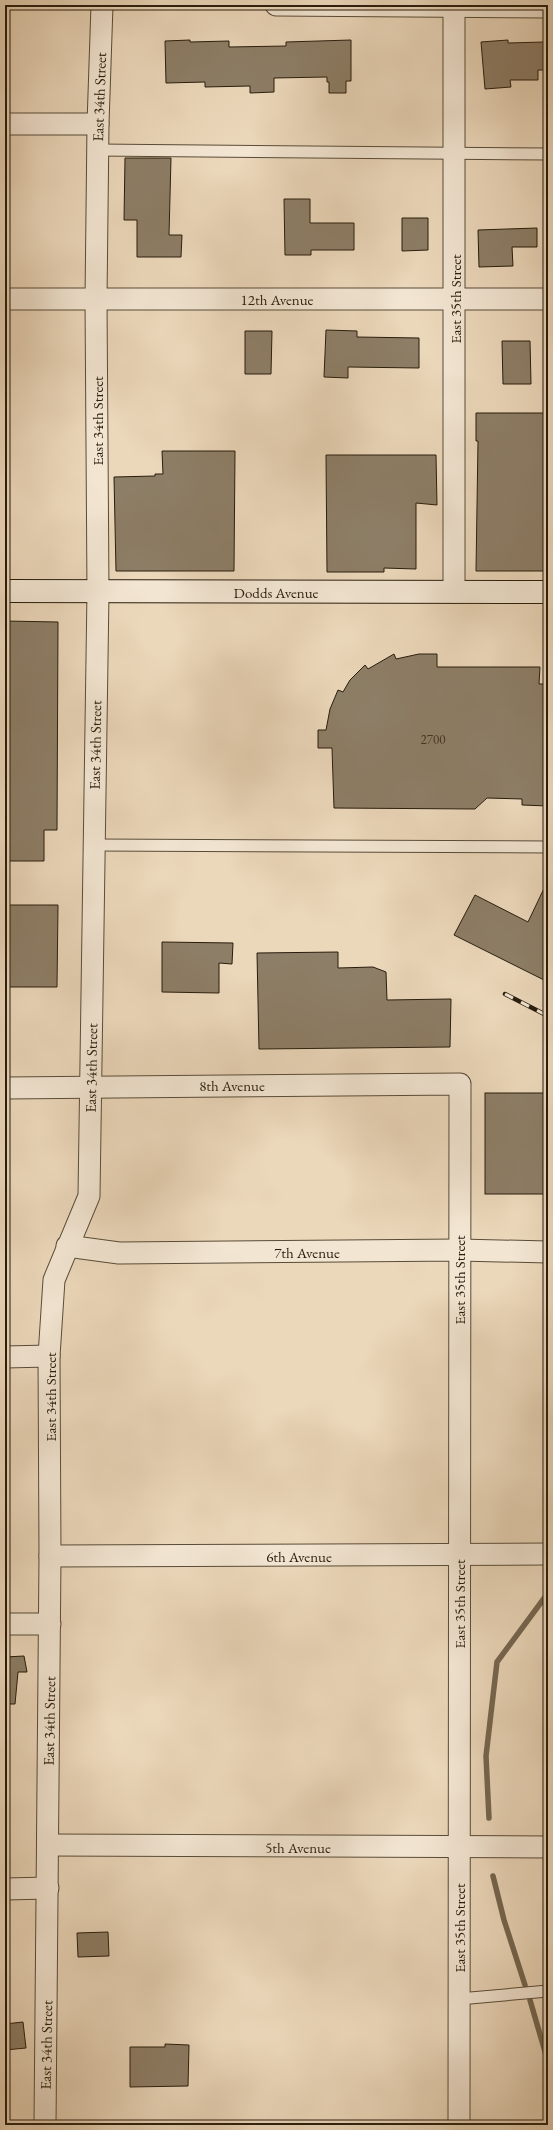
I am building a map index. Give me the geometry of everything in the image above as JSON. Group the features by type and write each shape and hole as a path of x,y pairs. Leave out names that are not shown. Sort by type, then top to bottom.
{"street":[{"name":"East 34th Street","path":"45,2125 50,1624 49,1356 54,1280 89,1196 98,592 96,300 98,124 102,5"},
{"path":"276,5 548,7"},
{"name":"East 35th Street","path":"454,6 456,298 454,592"},
{"path":"5,124 98,124"},
{"name":"12th Avenue","path":"5,299 548,299"},
{"name":"Dodds Avenue","path":"5,591 548,592"},
{"name":"East 35th Street","path":"459,2125 460,1084"},
{"name":"8th Avenue","path":"5,1088 91,1086 460,1084"},
{"name":"7th Avenue","path":"67,1246 119,1253 459,1250 548,1252"},
{"path":"5,1357 49,1356"},
{"name":"6th Avenue","path":"50,1556 459,1556 548,1554"},
{"path":"5,1624 50,1624"},
{"name":"5th Avenue","path":"48,1846 548,1847"},
{"path":"5,1889 48,1888"}],"lane":[{"path":"98,150 548,154"},
{"path":"94,845 548,847"},
{"path":"459,1999 548,1991"}],"building":[{"path":"190,40 190,42 229,41 229,47 286,46 286,42 351,40 351,81 346,81 346,93 329,93 329,82 327,82 327,77 274,78 274,92 250,93 250,86 205,87 205,82 166,83 165,41"},
{"path":"508,40 508,43 544,42 544,70 538,70 538,80 510,80 511,87 485,89 481,42"},
{"path":"125,158 171,158 169,235 182,235 181,257 137,257 137,220 124,220"},
{"path":"284,199 310,199 310,223 354,223 354,250 311,250 311,255 285,255"},
{"path":"402,218 428,218 428,250 402,251"},
{"path":"537,228 537,247 512,247 513,266 479,267 478,230"},
{"path":"326,330 357,331 357,337 419,338 419,368 348,367 348,378 324,377"},
{"path":"245,331 272,331 271,374 245,374"},
{"path":"502,341 530,341 531,384 503,384"},
{"path":"476,413 547,413 548,571 476,571 478,441 476,441"},
{"path":"162,451 235,451 234,571 116,571 114,477 155,476 155,474 163,474"},
{"path":"326,455 436,455 437,505 416,503 416,569 384,568 384,572 327,572"},
{"path":"5,621 58,622 57,830 44,830 44,861 5,861"},
{"path":"394,654 396,659 419,654 437,654 437,667 540,667 539,684 548,684 548,806 522,805 522,799 487,798 475,809 334,808 332,748 318,748 318,730 326,730 330,709 338,690 343,692 350,680 365,665 368,669"},
{"path":"548,880 548,982 454,935 475,895 528,922"},
{"path":"5,905 58,905 57,987 5,987"},
{"path":"162,942 233,943 232,964 219,963 219,993 162,992"},
{"path":"338,952 338,968 373,967 386,972 387,1000 451,999 450,1047 259,1049 257,953"},
{"path":"485,1093 548,1093 548,1194 485,1194"},
{"path":"24,1656 27,1672 18,1672 15,1704 5,1704 5,1657"},
{"path":"108,1932 109,1956 78,1957 77,1933"},
{"path":"23,2022 26,2048 5,2050 5,2024"},
{"path":"165,2044 189,2045 188,2086 130,2087 130,2047 165,2047"}],"waterway":[{"path":"489,1818 486,1756 497,1662 548,1593"},
{"path":"493,1876 504,1920 525,1985"},
{"path":"530,2000 548,2062"}],"railway":[{"path":"505,994 548,1016"}]}
